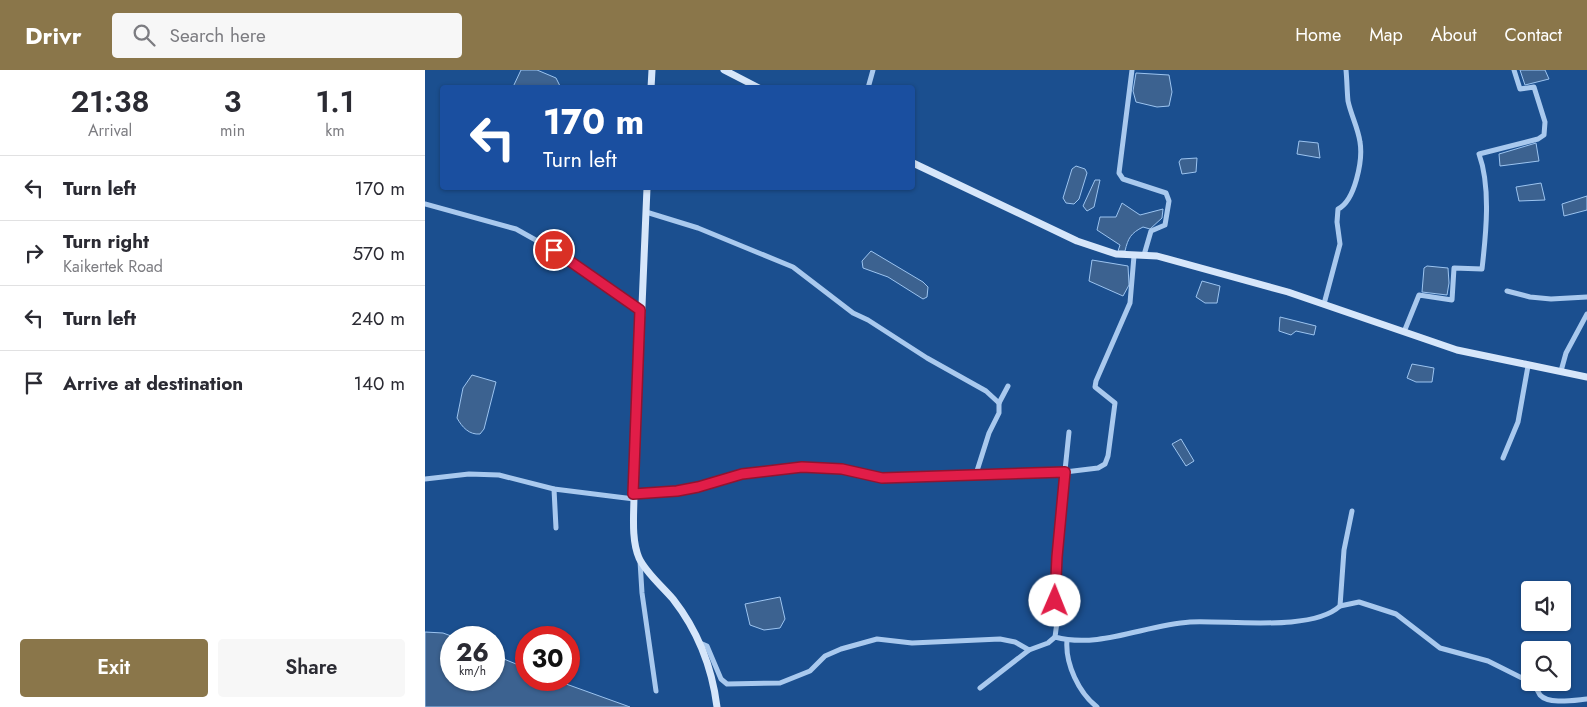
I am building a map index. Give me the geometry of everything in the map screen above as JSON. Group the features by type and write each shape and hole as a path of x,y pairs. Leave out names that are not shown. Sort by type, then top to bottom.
{"main road":[{"path":"651,85 652,70"},
{"path":"724,70 753,85"},
{"path":"915,164 1077,241 1115,254 1144,255 1176,261 1324,304 1457,350 1587,377"},
{"path":"647,190 640,310 634,496 635,544 639,558 679,607 700,643 710,664 717,707"}],"street":[{"path":"869,85 873,70"},
{"path":"1131,70 1119,173 1123,179 1166,193 1169,201 1165,225 1151,231 1144,255"},
{"path":"1324,304 1340,244 1337,222 1338,209 1347,205 1355,185 1360,160 1360,145 1348,102 1346,70"},
{"path":"1404,332 1419,295 1452,300 1454,268 1482,269 1485,244 1486,178 1479,154 1538,139 1544,135 1545,122 1534,87 1520,89 1515,70"},
{"path":"425,204 516,229 566,257 640,310"},
{"path":"646,212 665,216 698,228 793,267 853,313 868,320 927,358 986,391 999,403"},
{"path":"425,479 469,474 499,475 554,489 634,496 698,487 742,474 802,467 842,469 882,478 1065,472 1098,468 1105,464 1108,456 1115,403 1095,387 1130,302 1134,256"},
{"path":"1507,291 1537,298 1587,297"},
{"path":"1561,372 1566,353 1587,314"},
{"path":"1503,458 1518,422 1528,366"},
{"path":"976,474 989,433 999,413 999,403 1008,386"},
{"path":"980,688 1029,650 1048,643 1055,637 1057,622 1055,601 1057,557 1069,432"},
{"path":"554,489 555,528"},
{"path":"1340,606 1343,550 1351,511"},
{"path":"639,558 642,593 657,691"},
{"path":"1055,637 1067,640 1102,639 1152,627 1190,622 1286,623 1331,613 1340,606 1359,602 1396,614 1439,648 1488,661 1521,677"},
{"path":"700,643 707,646 721,679 727,684 780,684 810,671 825,656 841,648 877,639 912,643 1000,639 1015,642 1029,650"},
{"path":"1067,640 1068,655 1080,690 1097,707"},
{"path":"1538,691 1541,696 1548,700 1587,700"}],"water":[{"path":"521,70 537,70 556,78 560,85 514,85"},
{"path":"1520,70 1545,70 1549,79 1525,85"},
{"path":"1136,73 1169,75 1172,92 1169,106 1157,107 1136,102 1133,91"},
{"path":"1299,141 1318,143 1320,158 1297,154"},
{"path":"1536,143 1539,161 1500,166 1499,154"},
{"path":"1197,158 1196,172 1182,174 1179,162 1181,159"},
{"path":"1076,166 1085,169 1087,173 1079,199 1074,204 1066,203 1063,198 1072,169"},
{"path":"1095,180 1100,180 1094,207 1087,211 1083,206"},
{"path":"1541,183 1545,200 1519,201 1516,187"},
{"path":"1587,196 1587,210 1564,216 1562,204"},
{"path":"1122,203 1140,215 1163,209 1162,218 1150,229 1143,227 1136,231 1129,239 1125,251 1118,251 1120,245 1097,230 1100,217 1116,217"},
{"path":"871,251 923,282 928,287 927,297 923,299 888,277 863,268 862,261"},
{"path":"1092,260 1128,266 1129,285 1123,296 1089,281"},
{"path":"1427,266 1448,268 1449,283 1447,295 1422,292 1424,268"},
{"path":"1202,281 1220,286 1217,303 1205,303 1196,297"},
{"path":"1280,317 1316,326 1314,335 1296,331 1291,335 1279,331"},
{"path":"1412,364 1434,368 1432,382 1416,382 1407,378"},
{"path":"472,375 496,382 484,429 480,434 466,430 457,418 463,388"},
{"path":"1181,439 1194,461 1186,466 1172,444"},
{"path":"780,597 785,619 780,628 764,630 750,625 745,604"},
{"path":"425,632 440,633 440,691 505,691 505,659 515,664 515,691 580,691 580,689 630,707 425,707"}],"route":[{"path":"554,250 640,310 633,494 677,491 742,474 802,467 842,469 882,478 1065,472 1055,601"}]}
